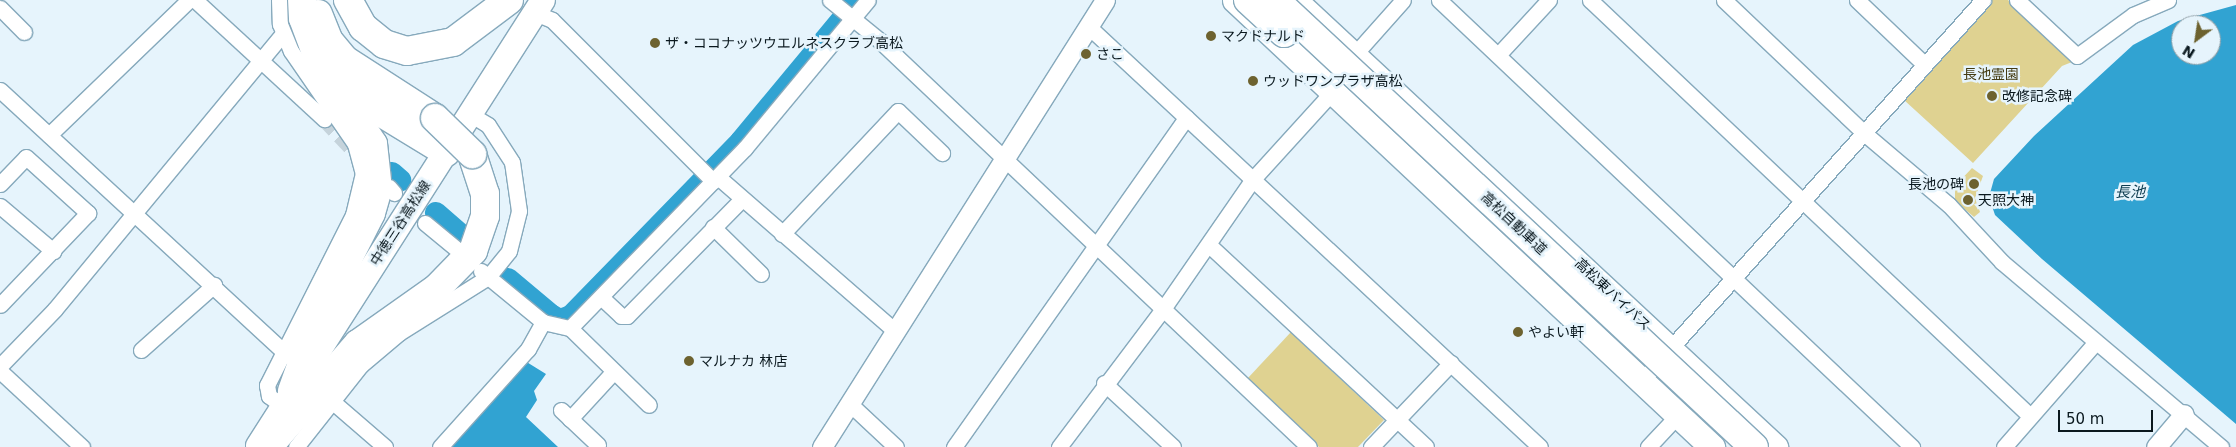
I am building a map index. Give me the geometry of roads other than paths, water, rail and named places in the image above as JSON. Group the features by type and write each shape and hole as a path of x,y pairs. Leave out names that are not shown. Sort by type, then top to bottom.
{"highway":[{"path":"287,399 319,316 371,213 378,189 373,144 332,83 312,45 302,0"},
{"path":"268,447 358,344 437,288 473,250 486,216 486,194 435,118 345,60 319,20 316,0"},
{"path":"348,0 363,27 384,44 407,51 453,42 509,0"},
{"path":"1234,0 1712,447"},
{"name":"高松自動車道","path":"1248,0 1727,447"},
{"name":"高松自動車道","path":"1274,0 1754,447"},
{"name":"高松東バイパス","path":"1294,0 1355,54 1775,447"},
{"path":"332,83 459,153"}],"main road":[{"name":"中徳三谷高松線","path":"257,447 287,399 459,153 470,114 539,7"}],"street":[{"path":"49,135 189,0"},
{"path":"195,0 257,62 324,119"},
{"path":"279,0 283,33 306,76 355,144 363,173 353,215 287,354 267,385 269,396 287,399"},
{"path":"830,0 849,15 1308,447"},
{"path":"570,328 602,298 712,177 849,15 868,0"},
{"path":"822,447 1105,0"},
{"path":"1355,54 1403,0"},
{"path":"1439,0 1736,278 1912,447"},
{"path":"1498,55 1549,0"},
{"path":"1590,0 1804,200 2030,416"},
{"path":"1724,0 1864,133 1949,205 2002,262 2095,343 2184,414 2221,447"},
{"path":"1857,0 1924,64"},
{"path":"1642,380 1736,278 1924,64 1983,0"},
{"path":"2018,0 2077,56 2132,15 2168,0"},
{"path":"539,7 712,177 782,234 896,332"},
{"path":"0,8 24,32"},
{"path":"1089,27 1540,447"},
{"path":"0,366 55,309 128,211 283,33"},
{"path":"0,90 128,211 214,285 287,354"},
{"path":"1059,447 1104,383 1163,309 1209,245 1253,178 1333,91"},
{"path":"782,234 898,111 942,153"},
{"path":"296,447 329,398 361,365 400,334 484,274 515,236 518,185 502,141 470,114"},
{"path":"954,447 1093,246 1186,118"},
{"path":"0,184 26,157 88,213 0,304"},
{"path":"602,298 621,316 627,316 741,200"},
{"path":"0,206 52,250"},
{"path":"426,223 459,251"},
{"path":"713,228 761,274"},
{"path":"1209,245 1426,447"},
{"path":"484,274 543,322 570,328 609,362 613,372 649,405"},
{"path":"141,350 214,285"},
{"path":"440,447 528,349 543,322"},
{"path":"2004,447 2095,343"},
{"path":"1371,447 1398,421 1451,363"},
{"path":"0,371 82,447"},
{"path":"598,445 565,414 613,372"},
{"path":"1104,383 1173,447"},
{"path":"329,398 385,447"},
{"path":"850,404 896,447"},
{"path":"2156,447 2184,414"},
{"path":"1648,447 1678,415"}],"water":[{"name":"長池","path":"2236,5 2236,424 2042,259 1995,215 1989,197 1994,179 2034,136 2133,45 2171,25 2171,65 2221,65 2221,15 2200,15"},
{"path":"525,361 546,374 534,391 537,400 526,417 558,447 447,447"}],"waterway":[{"path":"508,279 551,315 560,320 571,316 741,141 858,0"},
{"path":"392,173 400,180"},
{"path":"436,213 462,236"}],"tunnel":[{"path":"324,119 354,151"}],"place":[{"name":"マクドナルド","path":"1211,36"},
{"name":"ザ・ココナッツウエルネスクラブ高松","path":"655,43"},
{"name":"さこ","path":"1086,54"},
{"name":"ウッドワンプラザ高松","path":"1253,81"},
{"name":"改修記念碑","path":"1992,96"},
{"name":"長池の碑","path":"1974,184"},
{"name":"天照大神","path":"1968,200"},
{"name":"やよい軒","path":"1518,332"},
{"name":"マルナカ 林店","path":"689,361"}],"park label":[{"name":"長池霊園","path":"1991,74"}]}
